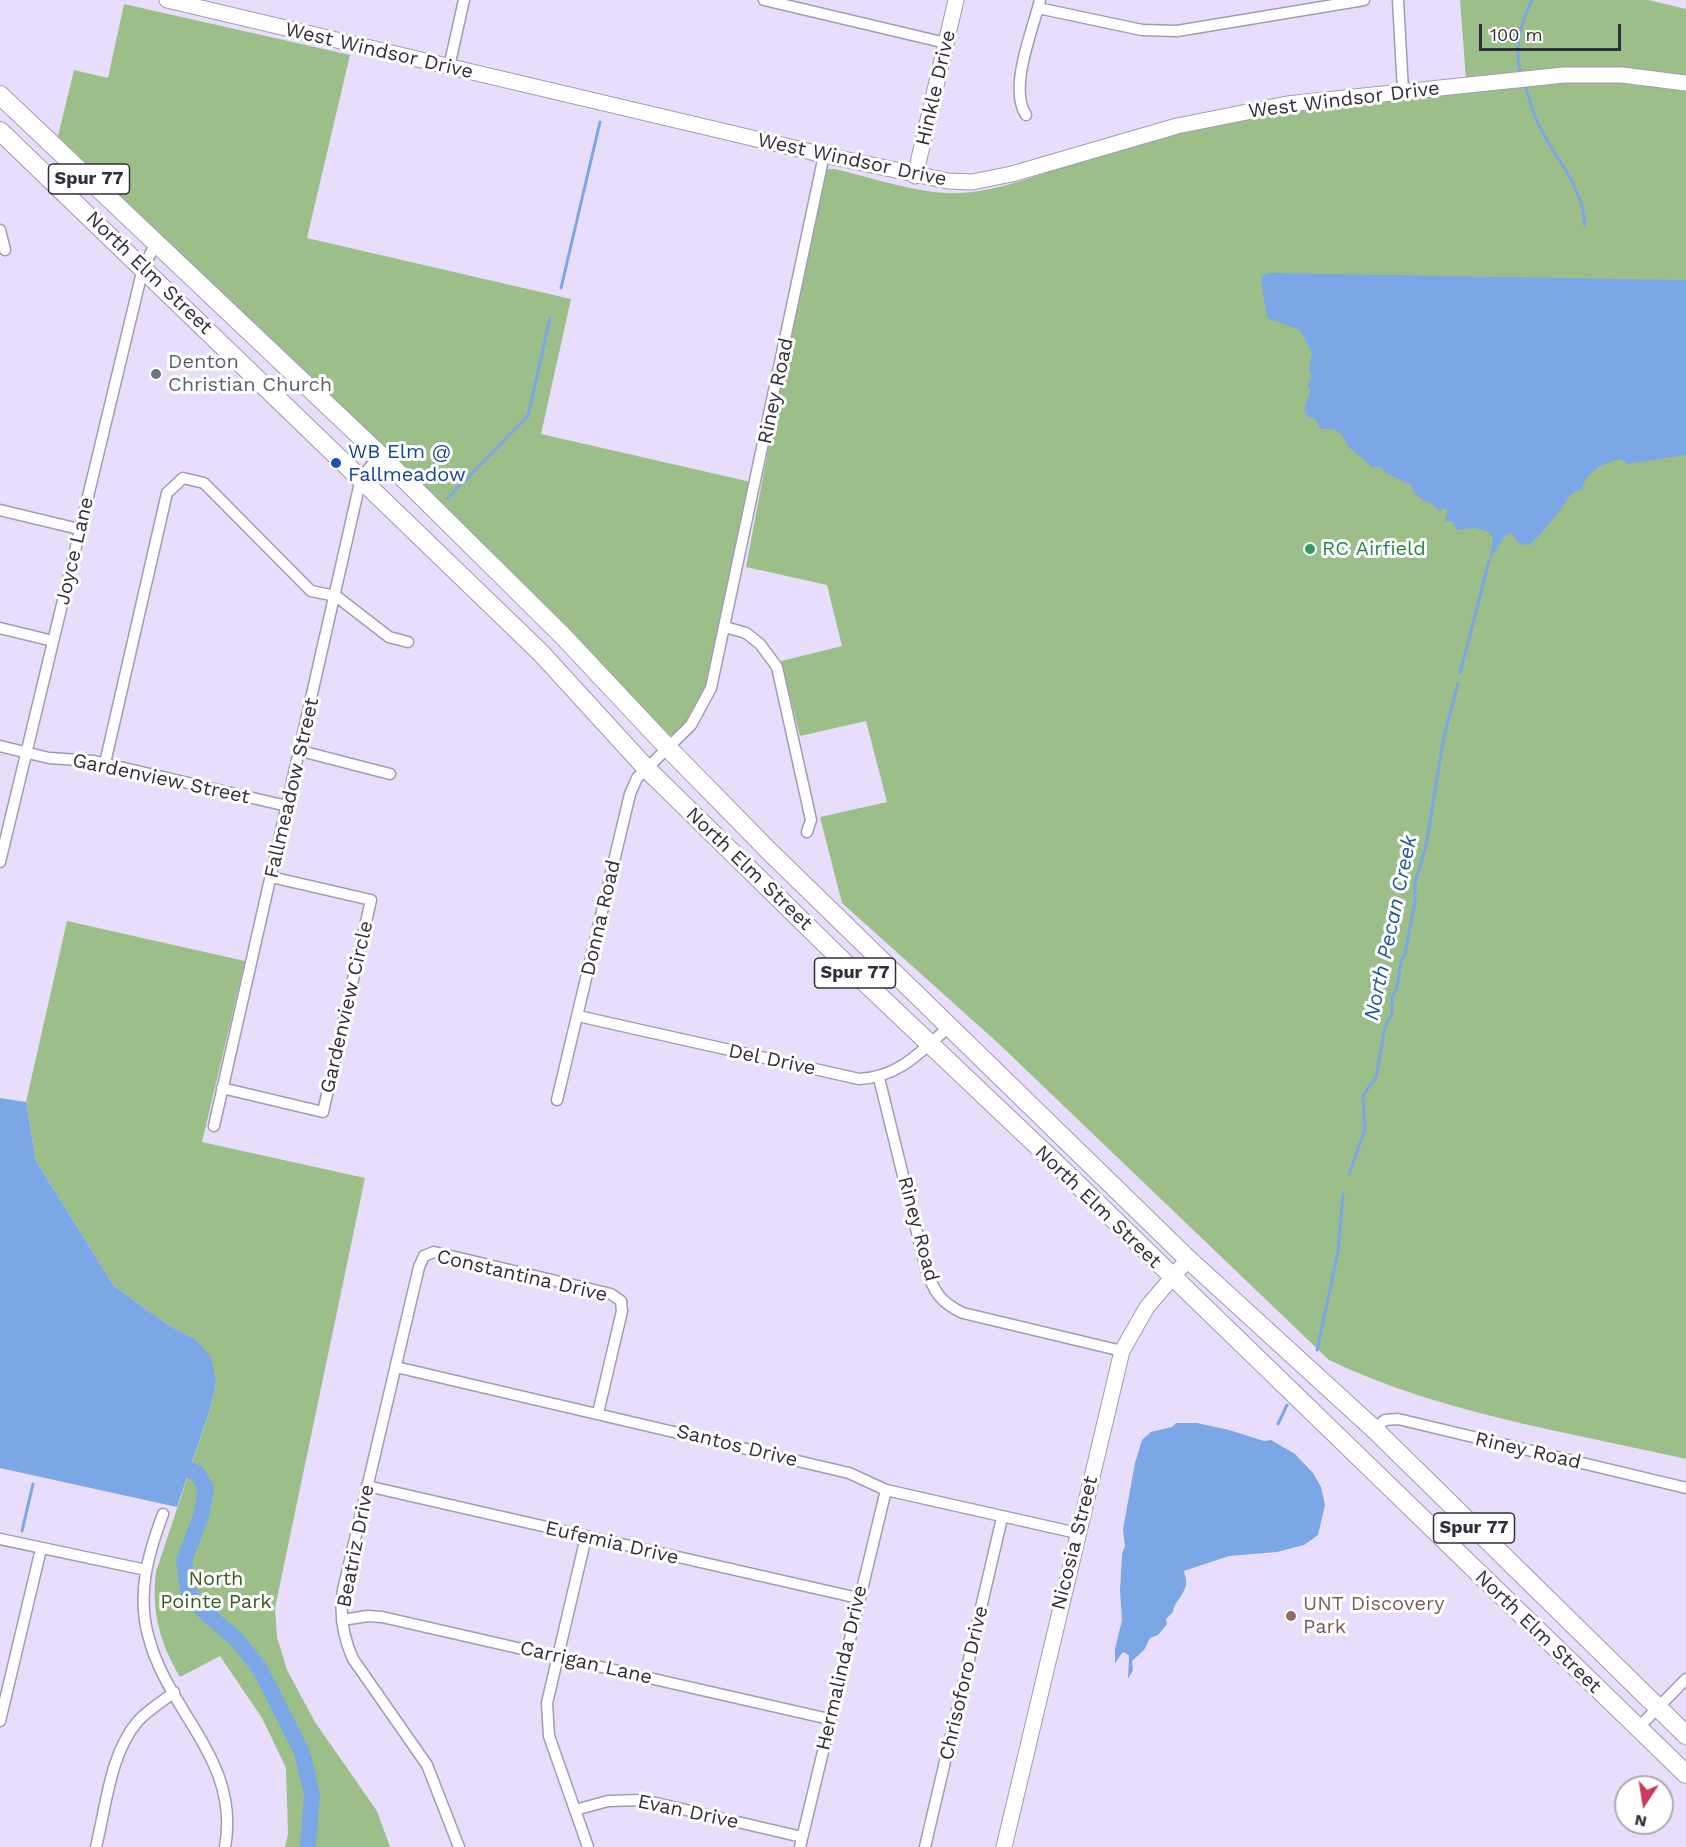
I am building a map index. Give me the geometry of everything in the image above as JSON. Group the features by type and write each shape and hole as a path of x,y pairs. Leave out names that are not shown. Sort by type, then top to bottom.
{"main road":[{"name":"North Elm Street","path":"0,95 157,241 380,455 562,635 669,749 950,1026 1188,1259 1374,1429 1686,1735"},
{"name":"North Elm Street","path":"0,131 541,653 647,769 929,1044 1686,1774"}],"street":[{"name":"West Windsor Drive","path":"167,0 448,68 915,176 948,181 981,181 1033,169 1193,123 1287,104 1585,74 1639,76 1686,83"},
{"path":"448,68 464,0"},
{"path":"764,0 946,43"},
{"name":"Hinkle Drive","path":"915,176 956,0"},
{"path":"1026,115 1019,100 1019,84 1039,4 1142,30 1177,31 1364,0"},
{"path":"1398,0 1403,91"},
{"name":"Riney Road","path":"669,749 691,725 706,699 724,627 824,155"},
{"path":"0,230 5,250"},
{"name":"Joyce Lane","path":"0,862 143,268 157,241"},
{"name":"Fallmeadow Street","path":"214,1126 301,751 361,478 380,455"},
{"path":"105,764 168,493 174,484 183,478 204,483 310,591 336,596 389,637 408,642"},
{"path":"0,510 80,529"},
{"path":"724,627 746,633 760,644 777,667 812,820 807,832"},
{"path":"0,628 53,641"},
{"name":"Gardenview Street","path":"0,746 26,753 105,764 287,806"},
{"name":"Donna Road","path":"557,1100 627,806 635,783 669,749"},
{"path":"301,751 390,774"},
{"name":"Gardenview Circle","path":"222,1088 323,1112 371,900 271,878"},
{"name":"Del Drive","path":"578,1016 859,1079 879,1078"},
{"path":"879,1078 913,1060 950,1026"},
{"name":"Riney Road","path":"879,1078 926,1269 934,1290 941,1300 963,1313 1122,1351"},
{"name":"Constantina Drive","path":"424,1257 435,1252 611,1294 621,1301 622,1311 598,1413"},
{"name":"Beatriz Drive","path":"424,1257 419,1267 343,1590 342,1620 345,1641 353,1659 434,1780 459,1847"},
{"name":"Nicosia Street","path":"1004,1847 1122,1351 1147,1307 1188,1259"},
{"name":"Santos Drive","path":"396,1367 849,1473 886,1490 1002,1518 1077,1533"},
{"name":"Riney Road","path":"1374,1429 1385,1420 1398,1419 1686,1488"},
{"name":"Eufemia Drive","path":"367,1486 858,1598"},
{"name":"Hermalinda Drive","path":"801,1842 858,1598 886,1490"},
{"path":"163,1514 146,1570 144,1611 148,1635 155,1656 214,1762 223,1784 226,1801 225,1847"},
{"name":"Chrisoforo Drive","path":"925,1847 1002,1518"},
{"path":"586,1537 557,1657 547,1703 546,1719 549,1736 588,1847"},
{"path":"0,1539 146,1570"},
{"path":"0,1721 40,1549"},
{"name":"Carrigan Lane","path":"342,1620 368,1616 382,1617 829,1719"},
{"path":"1638,1728 1686,1679"},
{"path":"96,1847 115,1770 126,1738 145,1714 174,1692"},
{"name":"Evan Drive","path":"575,1810 608,1801 643,1800 801,1842"}],"green space":[{"path":"1460,0 1648,0 1686,9 1686,1459 1550,1430 1459,1407 1415,1394 1329,1360 998,1043 842,903 820,817 887,802 866,721 800,736 781,661 842,646 827,585 746,567 821,169 835,169 930,191 960,193 981,191 1022,181 1102,153 1165,136 1293,109 1466,79"},
{"path":"124,4 350,55 307,238 571,299 541,434 751,482 709,679 694,715 676,735 667,736 366,434 58,136 74,70 108,78"},
{"name":"North Pointe Park","path":"67,921 245,961 202,1142 365,1178 275,1608 277,1637 287,1670 315,1722 377,1811 390,1847 285,1847 288,1834 286,1768 262,1718 220,1656 180,1677 162,1639 156,1613 156,1572 211,1406 216,1382 196,1340 167,1324 114,1286 36,1161 26,1102"}],"water":[{"path":"1269,273 1686,280 1686,455 1628,464 1621,459 1602,466 1592,472 1582,489 1571,494 1533,542 1529,545 1520,544 1511,533 1505,536 1489,561 1493,538 1489,532 1475,528 1457,530 1452,521 1444,521 1448,511 1445,508 1439,511 1416,495 1411,485 1388,474 1381,467 1371,467 1349,447 1339,432 1320,429 1315,419 1307,416 1304,409 1311,390 1307,386 1312,376 1309,368 1312,352 1300,330 1267,318 1261,281 1263,275"},
{"path":"0,1098 26,1102 36,1161 114,1286 167,1324 196,1340 211,1357 216,1382 211,1406 177,1507 0,1468"},
{"path":"1176,1423 1197,1423 1264,1441 1271,1440 1295,1454 1313,1473 1321,1487 1325,1505 1318,1535 1304,1545 1277,1552 1229,1556 1184,1571 1185,1589 1173,1612 1166,1619 1167,1624 1158,1635 1150,1638 1144,1650 1132,1661 1133,1670 1128,1679 1129,1655 1123,1652 1115,1663 1115,1649 1122,1620 1120,1591 1122,1554 1125,1546 1123,1529 1135,1463 1142,1440 1151,1432 1172,1427"}],"waterway":[{"name":"North Pecan Creek","path":"1520,71 1518,44 1532,0"},
{"name":"North Pecan Creek","path":"1525,85 1540,127 1575,188 1585,226"},
{"path":"561,288 600,122"},
{"path":"448,498 528,416 550,318"},
{"name":"North Pecan Creek","path":"1460,673 1489,561"},
{"name":"North Pecan Creek","path":"1349,1174 1365,1129 1363,1095 1376,1077 1385,1027 1392,1014 1392,996 1397,988 1401,961 1405,954 1415,901 1415,882 1426,846 1444,736 1458,683"},
{"name":"North Pecan Creek","path":"1317,1350 1338,1252 1343,1194"},
{"name":"North Pecan Creek","path":"1278,1424 1287,1405"},
{"path":"169,1460 197,1473 206,1488 201,1516 184,1561 188,1589 197,1605 237,1640 260,1669 302,1752 312,1794 308,1847"},
{"path":"22,1531 33,1484"}],"place":[{"name":"Denton Christian Church","path":"156,374"},
{"name":"WB Elm @ Fallmeadow","path":"336,463"},
{"name":"RC Airfield","path":"1310,549"},
{"name":"UNT Discovery Park","path":"1291,1616"}]}
